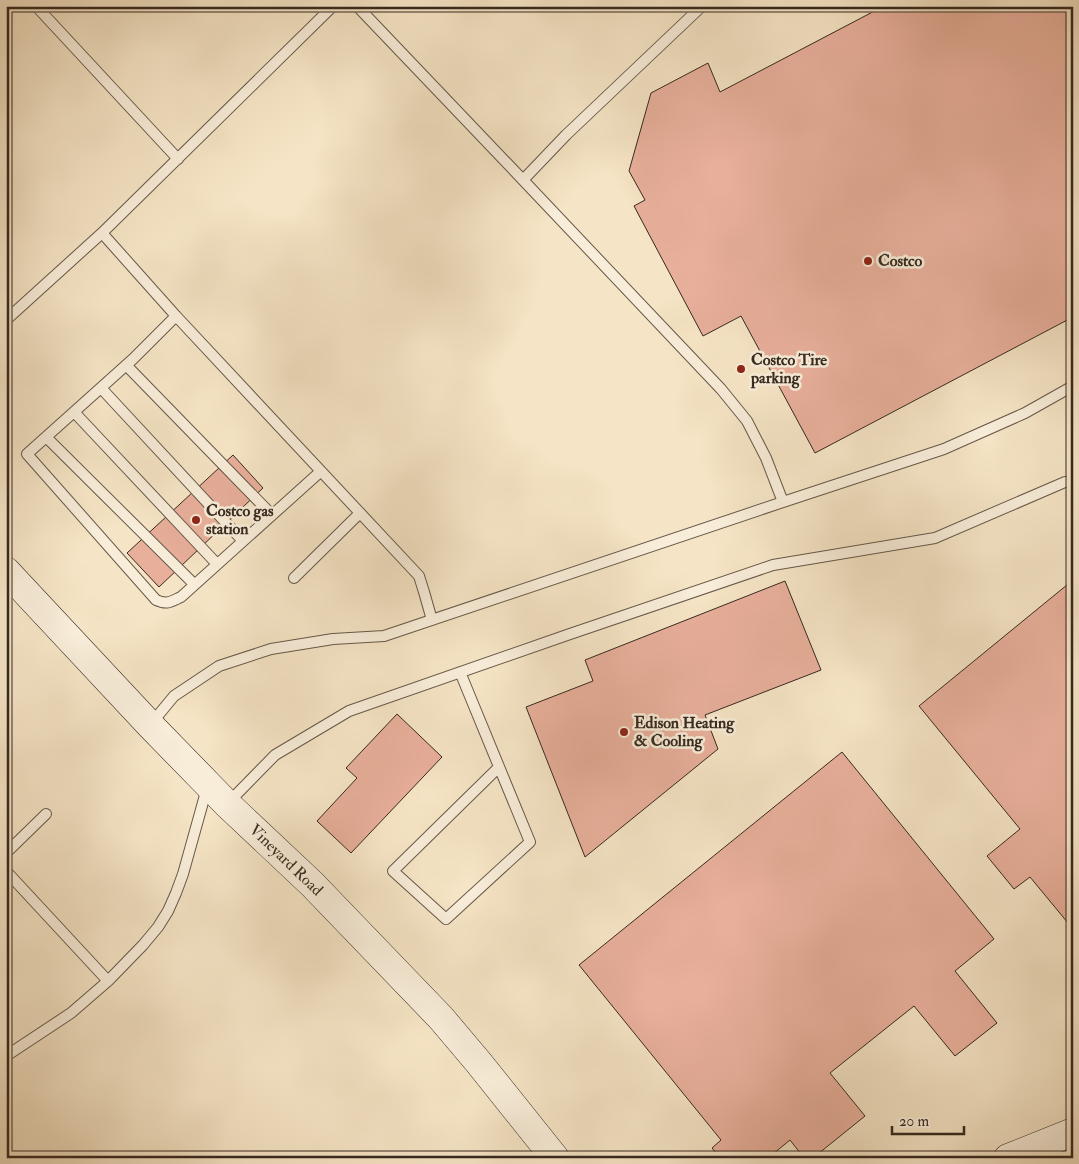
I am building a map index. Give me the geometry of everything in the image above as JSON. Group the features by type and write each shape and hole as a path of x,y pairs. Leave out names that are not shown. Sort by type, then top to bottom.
{"street":[{"name":"Vineyard Road","path":"6,570 208,785 312,884 441,1018 555,1158"},
{"path":"1008,1158 1073,1132"}],"lane":[{"path":"36,6 178,159"},
{"path":"6,320 102,233 333,6"},
{"path":"357,6 721,389 747,421 766,458 783,502"},
{"path":"523,180 566,136 702,6"},
{"path":"102,233 176,316 418,576 432,620"},
{"path":"176,316 126,365 27,454 156,600 163,603 170,602 181,596 320,472"},
{"path":"126,365 272,515"},
{"path":"150,725 174,696 219,666 271,649 333,639 384,636 944,449 1025,413 1073,386"},
{"path":"101,388 243,541"},
{"path":"74,412 217,564"},
{"path":"46,437 194,584"},
{"path":"227,804 275,755 349,711 773,565 935,538 1064,482"},
{"path":"294,578 360,513"},
{"path":"460,672 499,766 530,842 446,919 393,871 499,766"},
{"path":"6,1056 71,1013 108,981 158,927 168,911 183,874 208,785"},
{"path":"6,853 46,814"},
{"path":"6,871 108,981"}],"building":[{"name":"Costco","path":"884,6 1073,6 1073,317 815,453 741,316 703,336 634,206 645,200 629,171 651,93 708,63 720,92"},
{"name":"Costco gas station","path":"233,455 263,488 159,587 127,553"},
{"path":"1073,580 1073,929 1030,877 1014,889 987,856 1020,829 919,706"},
{"name":"Edison Heating & Cooling","path":"785,581 821,670 705,715 718,749 585,857 526,707 593,681 585,660"},
{"path":"397,714 442,757 351,853 317,821 357,778 346,768"},
{"path":"842,752 994,939 955,971 997,1023 955,1056 914,1006 830,1073 865,1116 813,1158 804,1158 790,1140 768,1158 720,1158 712,1148 721,1140 579,965"}],"place":[{"name":"Costco","path":"868,261"},
{"name":"Costco Tire parking","path":"741,369"},
{"name":"Costco gas station","path":"196,520"},
{"name":"Edison Heating & Cooling","path":"624,732"}]}
